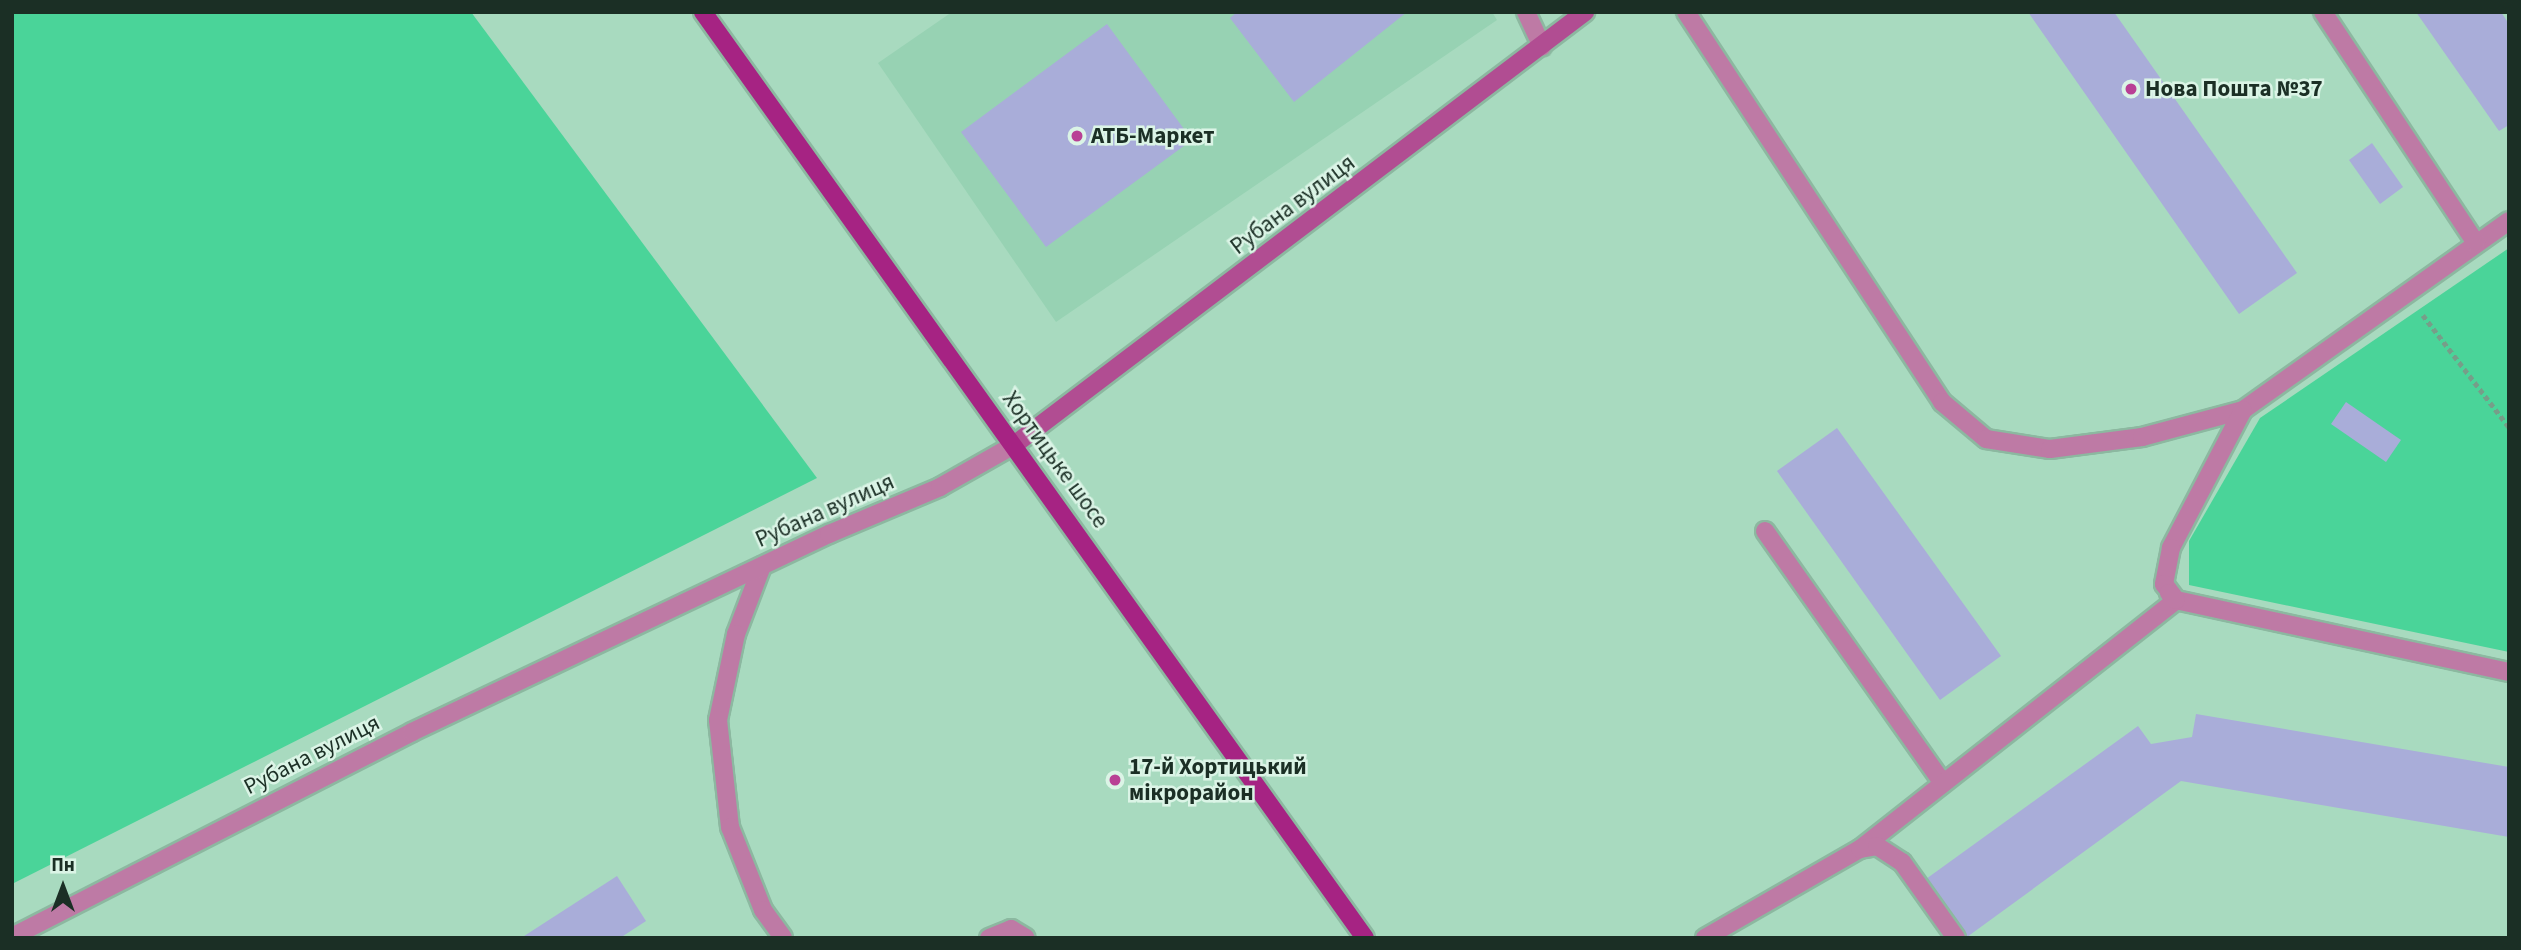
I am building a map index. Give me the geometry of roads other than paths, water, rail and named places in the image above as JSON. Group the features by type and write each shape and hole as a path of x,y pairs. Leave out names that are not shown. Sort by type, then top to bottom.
{"main road":[{"name":"Хортицьке шосе","path":"703,12 1365,938"}],"street":[{"path":"1526,12 1542,46"},
{"name":"Рубана вулиця","path":"12,937 412,732 762,566 940,487 1014,445 1585,12"},
{"path":"1686,12 1942,402 1986,439 2050,449 2142,437 2243,410 2509,221"},
{"path":"2323,12 2476,243"},
{"path":"2243,410 2171,548 2164,584 2176,600 2509,673"},
{"path":"1766,531 1939,778"},
{"path":"762,566 736,634 718,720 730,827 763,910 783,938"},
{"path":"1705,938 1860,849 2176,600"},
{"path":"1860,849 1877,846 1890,850 1956,938"},
{"path":"989,938 1011,929 1026,938"}],"place":[{"name":"Нова Пошта №37","path":"2131,89"},
{"name":"АТБ-Маркет","path":"1077,136"},
{"name":"17-й Хортицький мікрорайон","path":"1115,780"}]}
